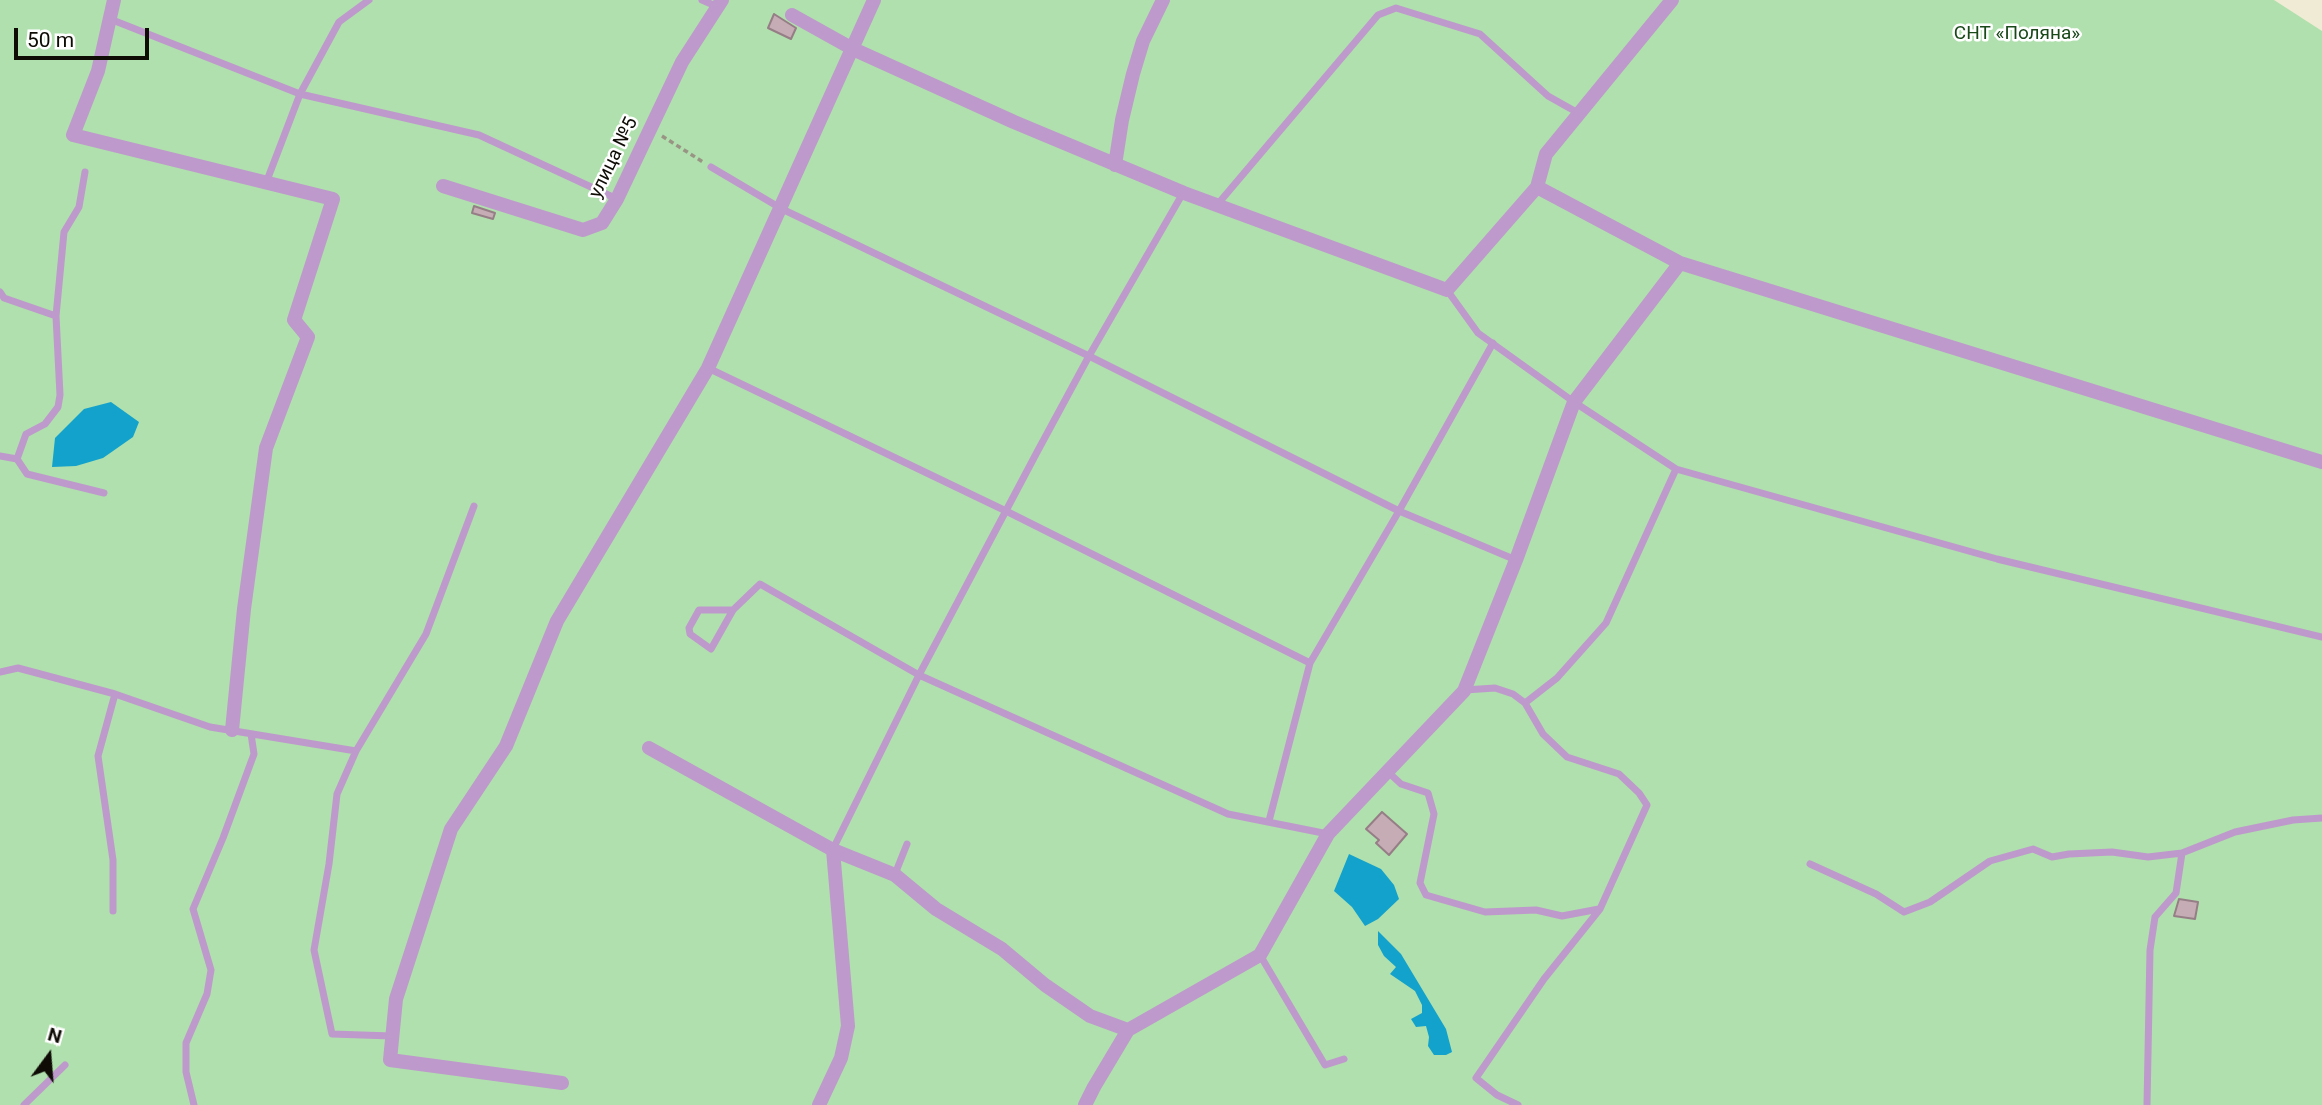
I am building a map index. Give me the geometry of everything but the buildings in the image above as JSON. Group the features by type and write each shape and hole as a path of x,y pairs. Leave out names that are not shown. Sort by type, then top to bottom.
{"street":[{"path":"114,0 98,71 73,135 333,199 294,320 308,337 266,448 244,609 232,730"},
{"path":"562,1083 390,1060 396,999 451,829 506,746 556,621 708,368 874,0"},
{"path":"1115,165 1133,74 1143,41 1163,0"},
{"path":"792,15 853,49 1115,165 1447,290 1537,187 1545,154 1672,0"},
{"name":"улица №5","path":"443,186 583,230 603,223 682,62 720,3"},
{"path":"1537,187 1680,263 2322,462"},
{"path":"1085,1105 1128,1030 1260,954 1328,834 1464,691 1574,402 1680,263"},
{"path":"649,748 833,850 895,875 936,909 1002,949 1045,985 1090,1016 1128,1030"},
{"path":"819,1105 841,1058 848,1026 833,850"}],"lane":[{"path":"266,183 300,94 339,22 369,0"},
{"path":"702,0 720,3"},
{"path":"1217,205 1377,15 1396,8 1480,34 1548,96 1580,114"},
{"path":"110,19 300,94 479,135 617,199"},
{"path":"711,167 782,209 1089,356 1399,511 1516,559"},
{"path":"17,459 26,434 45,424 58,407 60,395 56,316 64,232 79,207 85,172"},
{"path":"833,850 919,675 1006,511 1089,356 1184,193"},
{"path":"1447,290 1478,333 1574,402 1676,469 1997,558 2322,638"},
{"path":"0,292 4,298 56,316"},
{"path":"1269,821 1310,663 1493,343"},
{"path":"708,368 1006,511 1310,663"},
{"path":"0,456 17,459 27,474 104,493"},
{"path":"1525,703 1557,678 1606,623 1676,469"},
{"path":"392,1036 332,1034 314,950 329,864 337,794 356,751 426,634 474,506"},
{"path":"733,610 699,610 690,628 690,634 711,649 733,610 760,584 919,675 1228,814 1328,834"},
{"path":"0,673 18,668 115,694 210,727 356,751"},
{"path":"1464,691 1495,688 1513,694 1525,703 1543,734 1567,757 1619,774 1639,793 1647,805 1600,909 1544,979 1476,1078 1497,1095 1518,1105"},
{"path":"113,911 114,860 97,756 115,694"},
{"path":"194,1105 186,1072 186,1042 206,994 211,970 193,909 254,754 251,734"},
{"path":"1387,771 1401,784 1428,793 1434,814 1420,883 1426,895 1485,912 1536,910 1562,916 1600,909"},
{"path":"1810,864 1876,894 1904,912 1930,902 1990,861 2033,849 2052,857 2112,852 2148,857 2182,853 2235,832 2293,820 2322,818"},
{"path":"895,875 907,844"},
{"path":"2147,1105 2150,950 2155,917 2176,893 2182,853"},
{"path":"1260,954 1325,1065 1344,1059"},
{"path":"24,1105 65,1065"}],"path":[{"path":"650,129 711,167"}],"green space":[{"name":"СНТ «Поляна»","path":"0,0 2274,0 2322,31 2322,1105 0,1105"}],"water":[{"path":"111,402 139,422 133,437 103,458 76,466 52,467 55,438 84,409"},
{"path":"1349,854 1381,869 1394,885 1399,899 1378,919 1365,926 1352,907 1334,891"},
{"path":"1378,931 1401,954 1446,1029 1452,1052 1434,1055 1428,1046 1426,1026 1416,1027 1411,1019 1422,1013 1422,1005 1415,991 1390,974 1396,967 1384,956 1378,945"}]}
